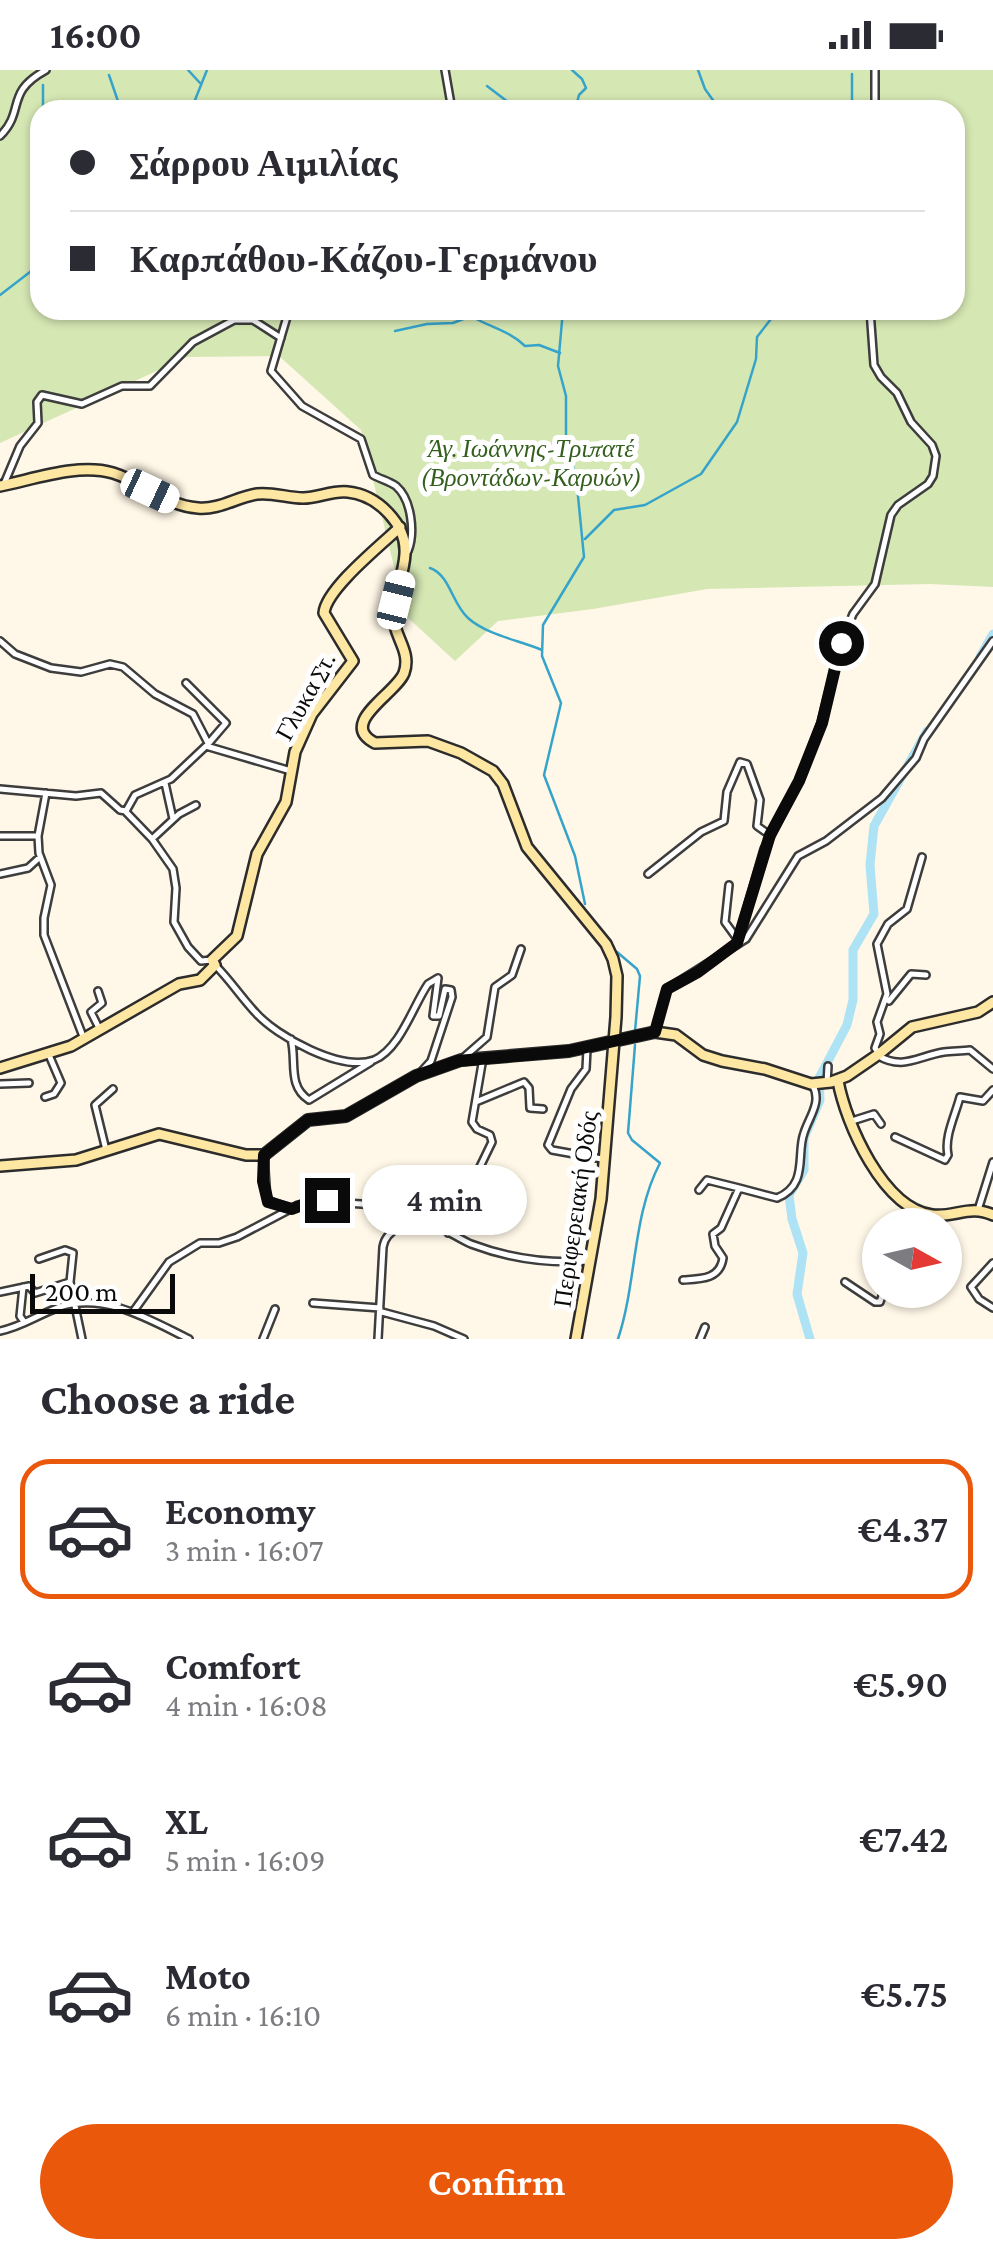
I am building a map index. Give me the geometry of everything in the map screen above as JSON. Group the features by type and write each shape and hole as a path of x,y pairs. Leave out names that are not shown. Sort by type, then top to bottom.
{"main road":[{"path":"2,485 78,471 100,471 119,475 180,504 201,508 259,494 304,498 346,492 361,495 379,506 400,527"},
{"name":"Περιφερειακή Οδός","path":"400,527 405,554 393,613 406,653 405,670 397,684 366,714 364,734 376,743 416,740 440,745 493,771 503,784 527,847 610,951 618,976 612,1084 592,1261 576,1339"},
{"name":"Γλυκα Στ.","path":"0,1068 49,1055 179,984 200,980 237,936 257,854 286,802 295,752 312,714 353,659 326,618 325,605 349,574 400,527"},
{"name":"Περιφερειακή Οδός","path":"612,1084 609,1061 616,990"},
{"path":"0,1166 62,1162 159,1134 246,1155 264,1155 308,1120 346,1116 416,1076 461,1060 569,1051 655,1032 676,1035 708,1057 823,1083 878,1054 918,1024 972,1014 992,1003"},
{"path":"616,1017 618,1028 631,1037"},
{"path":"592,1045 607,1051 609,1061"},
{"path":"823,1083 878,1171 902,1202 912,1208"},
{"path":"962,1212 978,1210 993,1215"}],"street":[{"path":"0,136 12,120 20,89 46,70"},
{"path":"445,70 450,100"},
{"path":"874,100 875,70"},
{"path":"2,485 20,446 38,423 42,394 82,404 122,386 150,386 194,342 234,320 253,320 281,338"},
{"path":"287,320 271,368 285,390 308,410 361,439 373,475 394,485 404,496 411,540 405,554"},
{"path":"737,942 770,835 810,755 847,628 876,584 892,512 934,476 936,456 932,444 911,422 897,393 874,365 871,320"},
{"path":"0,640 15,654 51,668 85,672 110,664 120,666 155,694 193,715 207,745 291,771"},
{"path":"655,1032 667,989 748,936 798,856 861,816 900,779 993,640"},
{"path":"126,811 138,792 165,782 226,723 186,682"},
{"path":"648,874 701,832 724,820 727,792 742,761 747,764 760,800 757,826 770,835"},
{"path":"165,782 173,819"},
{"path":"0,789 100,793 126,811 152,839 174,874 176,926 196,958 213,962 257,1015 291,1039 334,1060 373,1060"},
{"path":"46,793 38,836 40,857 51,886 44,935 84,1039"},
{"path":"152,839 196,805"},
{"path":"0,836 38,836"},
{"path":"0,874 28,868 40,857"},
{"path":"886,1003 886,981 877,944 888,924 908,909 922,857"},
{"path":"729,885 725,922 737,942"},
{"path":"461,1060 487,1037 495,987 512,975 521,948"},
{"path":"926,975 912,974 886,1003 877,1022 878,1054 905,1064 941,1052 970,1050 993,1069"},
{"path":"291,1039 298,1091 306,1099 314,1100 392,1045 420,996 437,978 433,1015 439,1016 444,991 449,989 452,997 448,1019 434,1044 432,1061 416,1076"},
{"path":"98,991 102,1003 91,1012 101,1030"},
{"path":"592,1045 586,1069 571,1088 548,1146 603,1159"},
{"path":"45,1097 54,1094 60,1083 49,1055"},
{"path":"448,1233 471,1212 480,1186 477,1174 492,1142 490,1135 472,1122 483,1056"},
{"path":"699,1190 707,1180 777,1198 785,1195 802,1168 802,1138 828,1066"},
{"path":"0,1084 29,1082"},
{"path":"476,1102 524,1082 529,1088 530,1108 543,1108"},
{"path":"106,1150 95,1107 114,1089"},
{"path":"895,1137 945,1160 945,1142 960,1097 983,1101 993,1090"},
{"path":"849,1122 874,1114 882,1124"},
{"path":"264,1155 266,1200 292,1209"},
{"path":"978,1210 993,1162"},
{"path":"683,1280 708,1278 721,1268 723,1258 713,1234 721,1228 739,1188"},
{"path":"133,1312 169,1262 191,1247 237,1238 317,1200 393,1206 393,1229 384,1240 378,1339"},
{"path":"393,1229 424,1223 480,1247 537,1261 592,1261"},
{"path":"39,1259 70,1251 74,1258 70,1282 82,1339"},
{"path":"993,1263 971,1287 978,1299 993,1308"},
{"path":"0,1292 30,1286 35,1293 70,1282"},
{"path":"845,1282 862,1293"},
{"path":"23,1288 20,1316 26,1322"},
{"path":"313,1303 380,1310 464,1339"},
{"path":"0,1331 63,1306 110,1306 133,1312 189,1339"},
{"path":"263,1339 275,1308"},
{"path":"700,1339 706,1327"}],"green space":[{"name":"Άγ. Ιωάννης-Τριπατέ (Βροντάδων-Καρυών)","path":"0,70 993,70 993,587 930,584 707,589 498,621 455,661 406,616 361,430 279,356 187,357 0,443"}],"waterway":[{"path":"188,70 200,83"},
{"path":"195,100 207,70"},
{"path":"572,70 586,88 578,100"},
{"path":"698,70 713,100"},
{"path":"852,74 852,100"},
{"path":"109,75 118,100"},
{"path":"43,85 43,100"},
{"path":"487,86 505,100"},
{"path":"0,295 30,272"},
{"path":"395,331 461,320"},
{"path":"479,320 525,346 539,345 560,353"},
{"path":"562,320 558,366 566,396 566,445 576,476 584,557 543,625 542,656 561,703 544,775 575,856 585,904"},
{"path":"585,539 614,510 645,505 701,474 737,422 756,359 757,337 770,320"},
{"path":"430,568 442,577 463,612 476,624 542,650"},
{"path":"980,657 993,634"},
{"path":"810,1339 797,1294 803,1253 789,1195 804,1170 804,1138 820,1100 819,1078 847,1025 853,1000 853,950 874,914 870,865 874,826 927,731"},
{"path":"617,952 640,976 635,1031"},
{"path":"618,1339 644,1205 660,1163 628,1133 635,1045"}],"route":[{"path":"327,1200 292,1209 268,1202 264,1193 264,1155 308,1120 346,1116 416,1076 461,1060 569,1051 655,1032 667,989 737,943 770,835 799,781 822,723 841,643"}]}
